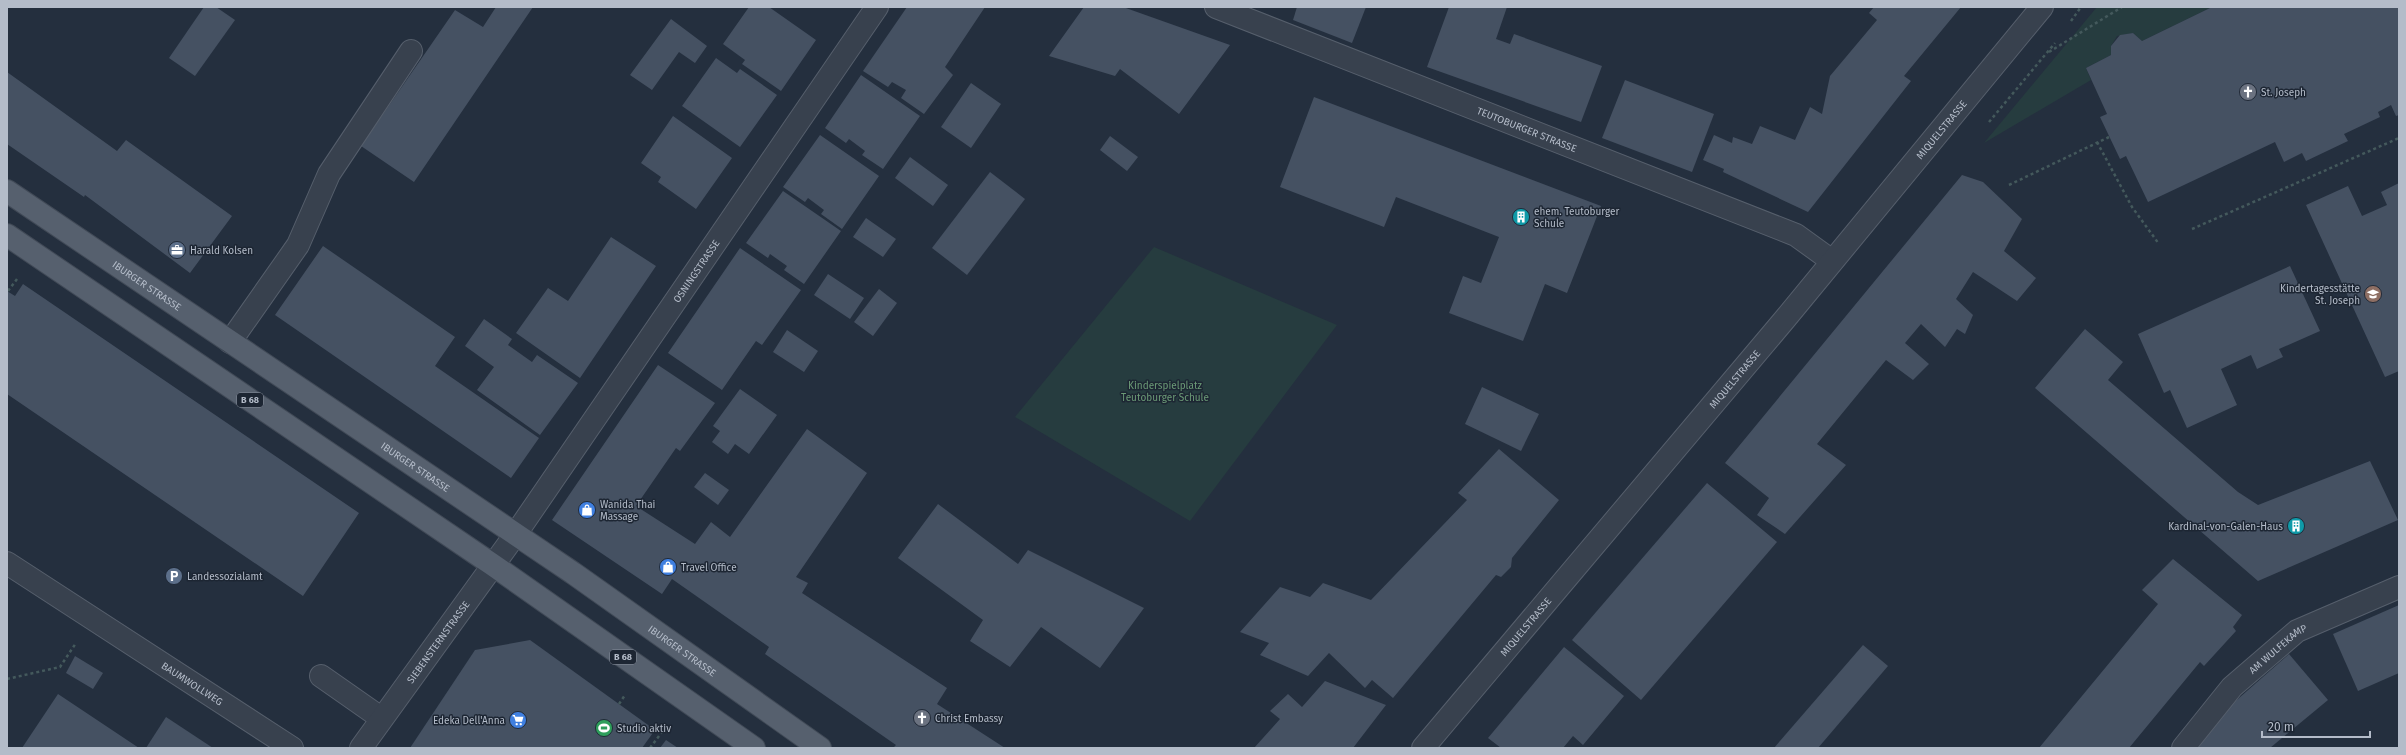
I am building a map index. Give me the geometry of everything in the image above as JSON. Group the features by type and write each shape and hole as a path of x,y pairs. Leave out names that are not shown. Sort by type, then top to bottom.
{"main road":[{"name":"IBURGER STRASSE","path":"7,191 573,573 820,748"},
{"name":"B 68","path":"7,235 493,565 754,748"}],"street":[{"name":"OSNINGSTRASSE","path":"515,535 877,7"},
{"name":"TEUTOBURGER STRASSE","path":"1216,7 1260,15 1796,235 1832,261"},
{"name":"MIQUELSTRASSE","path":"1423,748 1832,261 2042,7"},
{"path":"230,342 298,245 330,174 411,51"},
{"name":"SIEBENSTERNSTRASSE","path":"361,748 381,718 515,535"},
{"name":"BAUMWOLLWEG","path":"7,563 292,748"},
{"name":"AM WULFEKAMP","path":"2183,748 2232,686 2297,630 2399,587"},
{"path":"320,676 381,718"}],"path":[{"path":"2047,53 2122,7"},
{"path":"2010,185 2110,137"},
{"path":"2192,229 2399,138"},
{"path":"2097,142 2132,207 2159,244"},
{"path":"7,679 60,667 92,619"},
{"path":"619,704 626,695"}],"green space":[{"path":"2097,7 2212,7 2142,41 2133,33 2117,36 2111,46 2111,55 2086,68 2091,80 1984,143"},
{"name":"Kinderspielplatz Teutoburger Schule","path":"1154,247 1337,325 1190,521 1015,417"}],"building":[{"path":"204,7 216,7 235,20 195,76 169,58"},
{"path":"496,7 533,7 414,182 361,146 455,10 483,27"},
{"path":"749,7 769,7 816,40 781,91 742,64 745,60 723,44"},
{"path":"907,7 985,7 945,67 953,75 924,114 901,98 906,90 892,82 888,87 863,71"},
{"path":"1084,7 1123,7 1230,45 1179,114 1120,69 1115,76 1049,56"},
{"path":"1297,7 1366,7 1352,43 1293,20"},
{"path":"1449,7 1507,7 1496,39 1510,44 1514,34 1602,66 1581,122 1427,67"},
{"path":"1874,7 1961,7 1904,76 1911,81 1808,212 1723,172 1724,169 1703,160 1714,135 1732,143 1733,137 1752,144 1760,126 1795,140 1810,107 1822,114 1830,76 1877,20 1869,13"},
{"name":"St. Joseph","path":"2212,7 2399,7 2399,115 2396,116 2391,105 2378,112 2380,117 2344,134 2348,141 2306,161 2302,153 2284,162 2275,142 2148,202 2126,156 2120,159 2100,117 2107,114 2086,68 2111,55 2111,46 2120,35 2133,33 2142,41"},
{"path":"671,19 707,46 695,63 679,52 652,90 630,75"},
{"path":"716,58 737,73 740,69 777,95 740,147 682,106"},
{"path":"7,72 117,151 126,140 232,216 190,273 85,195 84,197 7,144"},
{"path":"861,75 920,116 883,169 862,155 865,151 849,139 846,143 825,128"},
{"path":"1625,80 1714,114 1692,172 1602,138"},
{"path":"971,83 1001,104 971,148 941,127"},
{"name":"ehem. Teutoburger Schule","path":"1314,97 1601,206 1567,293 1545,284 1523,341 1449,313 1463,276 1481,283 1499,237 1396,197 1384,227 1280,187"},
{"path":"673,116 732,158 696,209 658,182 661,177 641,163"},
{"path":"820,135 879,176 842,229 821,214 824,210 808,198 805,202 783,187"},
{"path":"1110,136 1138,157 1127,171 1100,150"},
{"path":"910,157 948,185 933,206 895,178"},
{"path":"990,172 1025,199 967,275 932,248"},
{"path":"1962,175 1983,182 2022,219 2004,251 2036,278 2017,301 1973,272 1956,299 1973,315 1965,334 1957,329 1945,347 1921,324 1905,343 1929,364 1913,380 1886,360 1817,444 1846,465 1785,534 1757,515 1769,498 1725,463"},
{"name":"Kindertagesstätte St. Joseph","path":"2399,183 2399,371 2385,377 2306,205 2348,186 2362,216 2387,205 2381,192"},
{"path":"783,191 841,231 804,284 784,270 787,266 770,254 768,258 746,243"},
{"path":"866,218 896,239 883,257 853,237"},
{"path":"611,237 656,266 580,378 516,333 548,288 568,301"},
{"path":"323,246 455,337 435,366 539,438 511,478 275,315"},
{"path":"740,248 801,290 762,345 756,341 722,390 668,353"},
{"path":"2290,266 2320,331 2279,349 2283,357 2257,369 2251,355 2221,369 2237,405 2187,428 2170,390 2164,393 2138,334"},
{"path":"828,274 864,298 850,319 814,295"},
{"path":"23,284 359,513 303,596 7,394 7,291 15,296"},
{"path":"879,289 897,303 873,336 854,322"},
{"path":"484,319 512,339 508,345 532,362 537,355 578,383 540,435 477,390 494,367 465,346"},
{"path":"2085,329 2123,362 2108,380 2238,492 2258,505 2370,461 2398,520 2258,581 2035,388"},
{"path":"787,330 818,351 804,372 773,352"},
{"path":"658,365 715,403 680,451 676,448 636,506 695,544 711,522 730,537 807,429 867,473 796,577 808,583 802,593 947,688 937,704 1005,748 893,748 896,745 765,654 769,647 672,579 662,594 552,520"},
{"path":"1482,387 1539,414 1521,451 1465,424"},
{"path":"740,389 777,415 749,454 735,444 728,454 712,442 720,431 713,426"},
{"path":"1499,449 1559,500 1512,558 1511,567 1501,577 1496,575 1393,698 1372,680 1365,688 1329,653 1308,676 1260,655 1269,643 1240,632 1280,587 1310,597 1323,583 1371,600 1467,500 1458,493"},
{"path":"705,473 729,490 718,505 694,487"},
{"path":"1707,483 1777,542 1641,700 1572,640"},
{"path":"938,504 1018,564 1028,550 1144,608 1100,668 1041,627 1010,667 970,641 983,620 898,558"},
{"path":"2173,559 2242,615 2233,627 2236,631 2204,666 2200,662 2129,748 2039,748 2158,604 2142,590"},
{"path":"2399,605 2399,673 2358,691 2333,634"},
{"path":"530,640 655,730 642,748 410,748 475,650"},
{"path":"1863,645 1888,666 1818,748 1774,748"},
{"path":"1564,647 1624,696 1583,745 1573,736 1563,748 1501,748 1488,738"},
{"path":"2289,654 2328,700 2270,748 2196,748 2231,705"},
{"path":"75,656 103,673 93,689 66,673"},
{"path":"1325,681 1386,705 1353,748 1254,748 1280,719 1270,711 1288,694 1302,707"},
{"path":"58,694 139,748 22,748"},
{"path":"166,717 213,748 146,748"},
{"path":"666,740 678,748 660,748"}],"place":[{"name":"St. Joseph","path":"2248,92"},
{"name":"ehem. Teutoburger Schule","path":"1521,217"},
{"name":"Harald Kolsen","path":"177,250"},
{"name":"Kindertagesstätte St. Joseph","path":"2373,294"},
{"name":"Wanida Thai Massage","path":"587,510"},
{"name":"Kardinal-von-Galen-Haus","path":"2296,526"},
{"name":"Travel Office","path":"668,567"},
{"name":"Landessozialamt","path":"174,576"},
{"name":"Christ Embassy","path":"922,718"},
{"name":"Edeka Dell'Anna","path":"518,720"},
{"name":"Studio aktiv","path":"604,728"}]}
